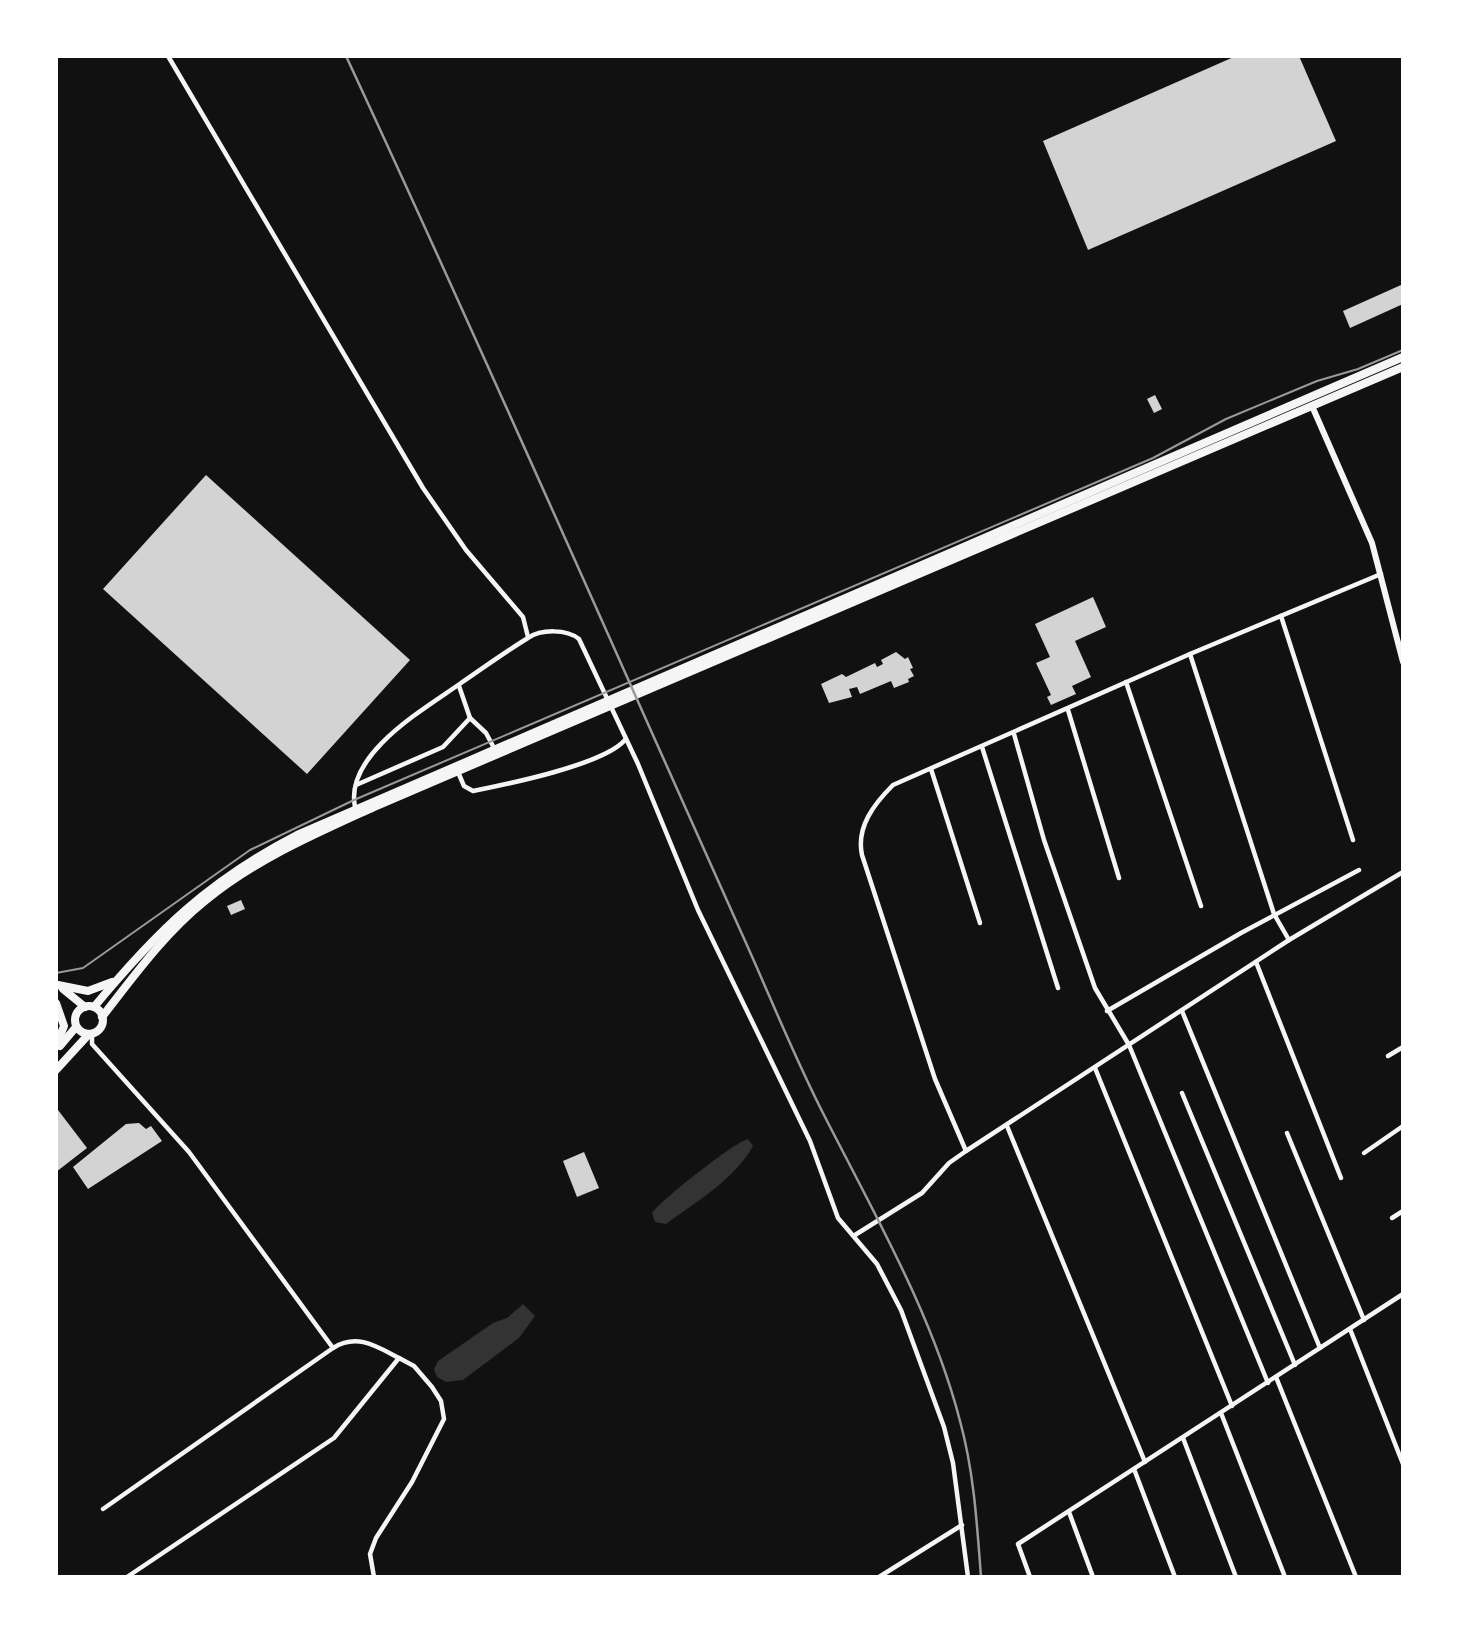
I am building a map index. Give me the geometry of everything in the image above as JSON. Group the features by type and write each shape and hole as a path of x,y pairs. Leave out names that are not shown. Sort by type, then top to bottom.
{"main road":[{"path":"56,1048 89,1007 171,921 227,874 271,848 355,807 1403,358"},
{"path":"56,1070 90,1034 99,1029 102,1017 161,943 227,884 357,815 1403,367"},
{"path":"57,984 88,991 121,976"},
{"path":"57,984 102,1017"},
{"path":"56,1003 90,1034"},
{"path":"56,1003 64,1026 56,1048"}],"street":[{"path":"168,56 423,488 466,550 523,617 528,637"},
{"path":"1312,406 1372,543 1382,573 1382,590 1403,662"},
{"path":"966,1151 935,1079 859,842 869,813 893,785 1382,573"},
{"path":"1281,616 1353,840"},
{"path":"355,807 355,786 368,761 405,721 528,637 559,631 573,634 600,677 698,909 805,1130 830,1189 838,1218 877,1264 901,1310 927,1375 953,1463 968,1577"},
{"path":"1190,654 1273,914 1289,940"},
{"path":"1126,682 1201,906"},
{"path":"459,685 470,718 486,733 494,748"},
{"path":"1068,710 1119,878"},
{"path":"355,786 443,747 470,718"},
{"path":"1014,734 1044,840 1089,972 1107,1011 1129,1045 1268,1383"},
{"path":"458,772 464,786 473,791 540,776 616,751 625,740"},
{"path":"982,747 1058,988"},
{"path":"931,769 980,923"},
{"path":"1107,1011 1273,914 1359,870"},
{"path":"855,1235 922,1193 949,1163 966,1151 1289,940 1403,872"},
{"path":"1256,962 1341,1178"},
{"path":"1182,1011 1320,1348"},
{"path":"90,1034 92,1044 183,1144 333,1348"},
{"path":"1388,1056 1403,1047"},
{"path":"1095,1068 1232,1406"},
{"path":"1182,1093 1295,1365"},
{"path":"1007,1126 1145,1462"},
{"path":"1364,1153 1403,1126"},
{"path":"1287,1133 1364,1320"},
{"path":"1392,1218 1403,1211"},
{"path":"1030,1577 1018,1544 1403,1294"},
{"path":"1350,1329 1403,1464"},
{"path":"103,1509 333,1348 349,1340 359,1340 414,1366 441,1401 444,1419 412,1482 376,1538 370,1554 374,1577"},
{"path":"127,1577 334,1438 399,1359"},
{"path":"1276,1377 1356,1577"},
{"path":"1221,1413 1285,1577"},
{"path":"1183,1438 1236,1577"},
{"path":"1134,1469 1175,1577"},
{"path":"1069,1512 1093,1577"},
{"path":"879,1577 962,1525"}],"shaded area":[{"path":"748,1139 753,1146 725,1180 666,1224 655,1222 652,1213 668,1197 713,1161"},
{"path":"523,1304 535,1316 519,1338 463,1380 446,1382 437,1377 434,1369 438,1361 493,1323 507,1318"}],"building":[{"path":"1236,56 1299,56 1336,141 1088,250 1043,141"},
{"path":"1401,285 1403,304 1350,328 1343,311"},
{"path":"1155,395 1162,409 1154,413 1147,399"},
{"path":"206,475 410,660 307,774 103,589"},
{"path":"1093,597 1106,627 1075,641 1091,677 1072,686 1076,694 1051,705 1047,697 1051,695 1036,663 1050,657 1035,624"},
{"path":"896,652 905,659 908,657 913,668 910,669 914,676 908,679 909,682 894,688 891,681 860,694 857,687 849,689 852,697 829,703 821,684 842,674 846,677 875,663 877,667 883,664 881,660"},
{"path":"241,900 245,909 231,915 227,906"},
{"path":"58,1110 87,1148 56,1172 56,1111"},
{"path":"139,1123 146,1129 151,1126 162,1141 88,1189 73,1167 126,1124"},
{"path":"584,1152 599,1188 577,1197 563,1161"}],"tram line":[{"path":"56,973 83,968 250,850 354,800 1153,458 1226,419 1317,381 1358,369 1403,350"}],"railway":[{"path":"346,56 498,388 794,1053 918,1304 948,1382 965,1440 974,1498 981,1577"}]}
